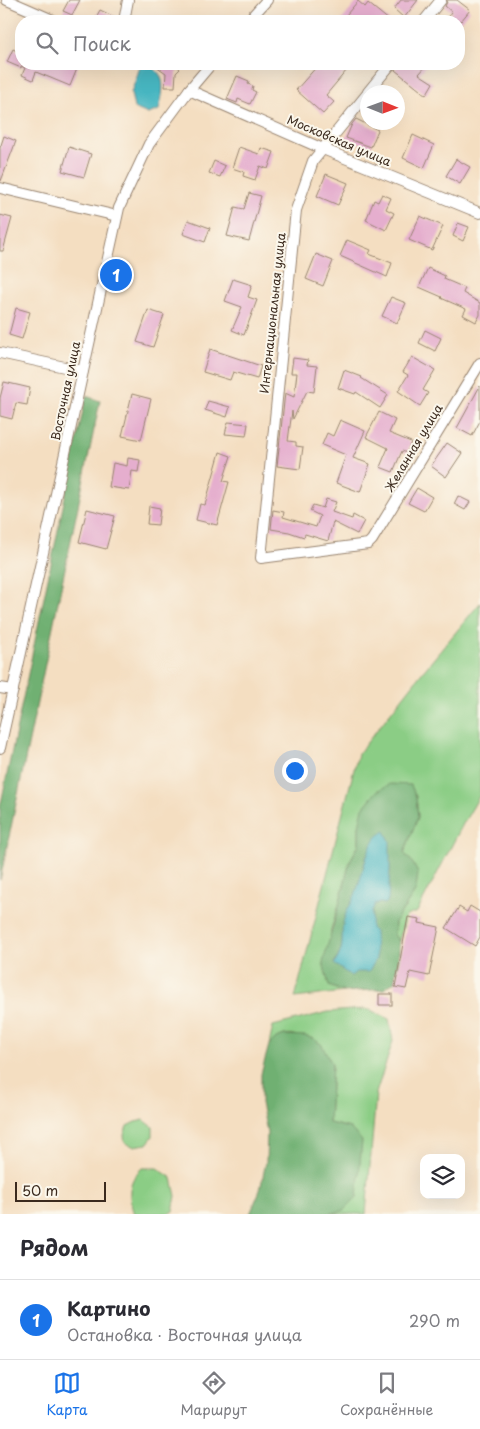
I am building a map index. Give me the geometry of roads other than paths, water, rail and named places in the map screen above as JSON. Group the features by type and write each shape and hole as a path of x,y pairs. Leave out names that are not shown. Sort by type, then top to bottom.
{"street":[{"path":"6,0 41,15"},
{"path":"125,15 128,0"},
{"path":"253,15 267,0"},
{"path":"429,15 441,0"},
{"name":"Восточная улица","path":"0,748 119,208 150,144 206,70"},
{"name":"Интернациональная улица","path":"374,85 386,70"},
{"name":"Московская улица","path":"189,90 323,149 480,213"},
{"name":"Интернациональная улица","path":"360,103 313,161 296,210 261,558 368,544"},
{"path":"0,188 117,216"},
{"path":"0,353 83,371"},
{"name":"Желанная улица","path":"368,544 480,364"},
{"path":"0,688 13,690"}],"water":[{"path":"139,70 156,70 161,76 163,87 159,110 148,114 134,108 131,93"},
{"path":"385,831 390,841 388,901 385,904 375,904 372,911 371,928 375,932 376,959 369,972 356,972 351,976 334,964 341,951 343,923 355,895 372,843"}],"place":[{"name":"Картино","path":"116,275"}]}
